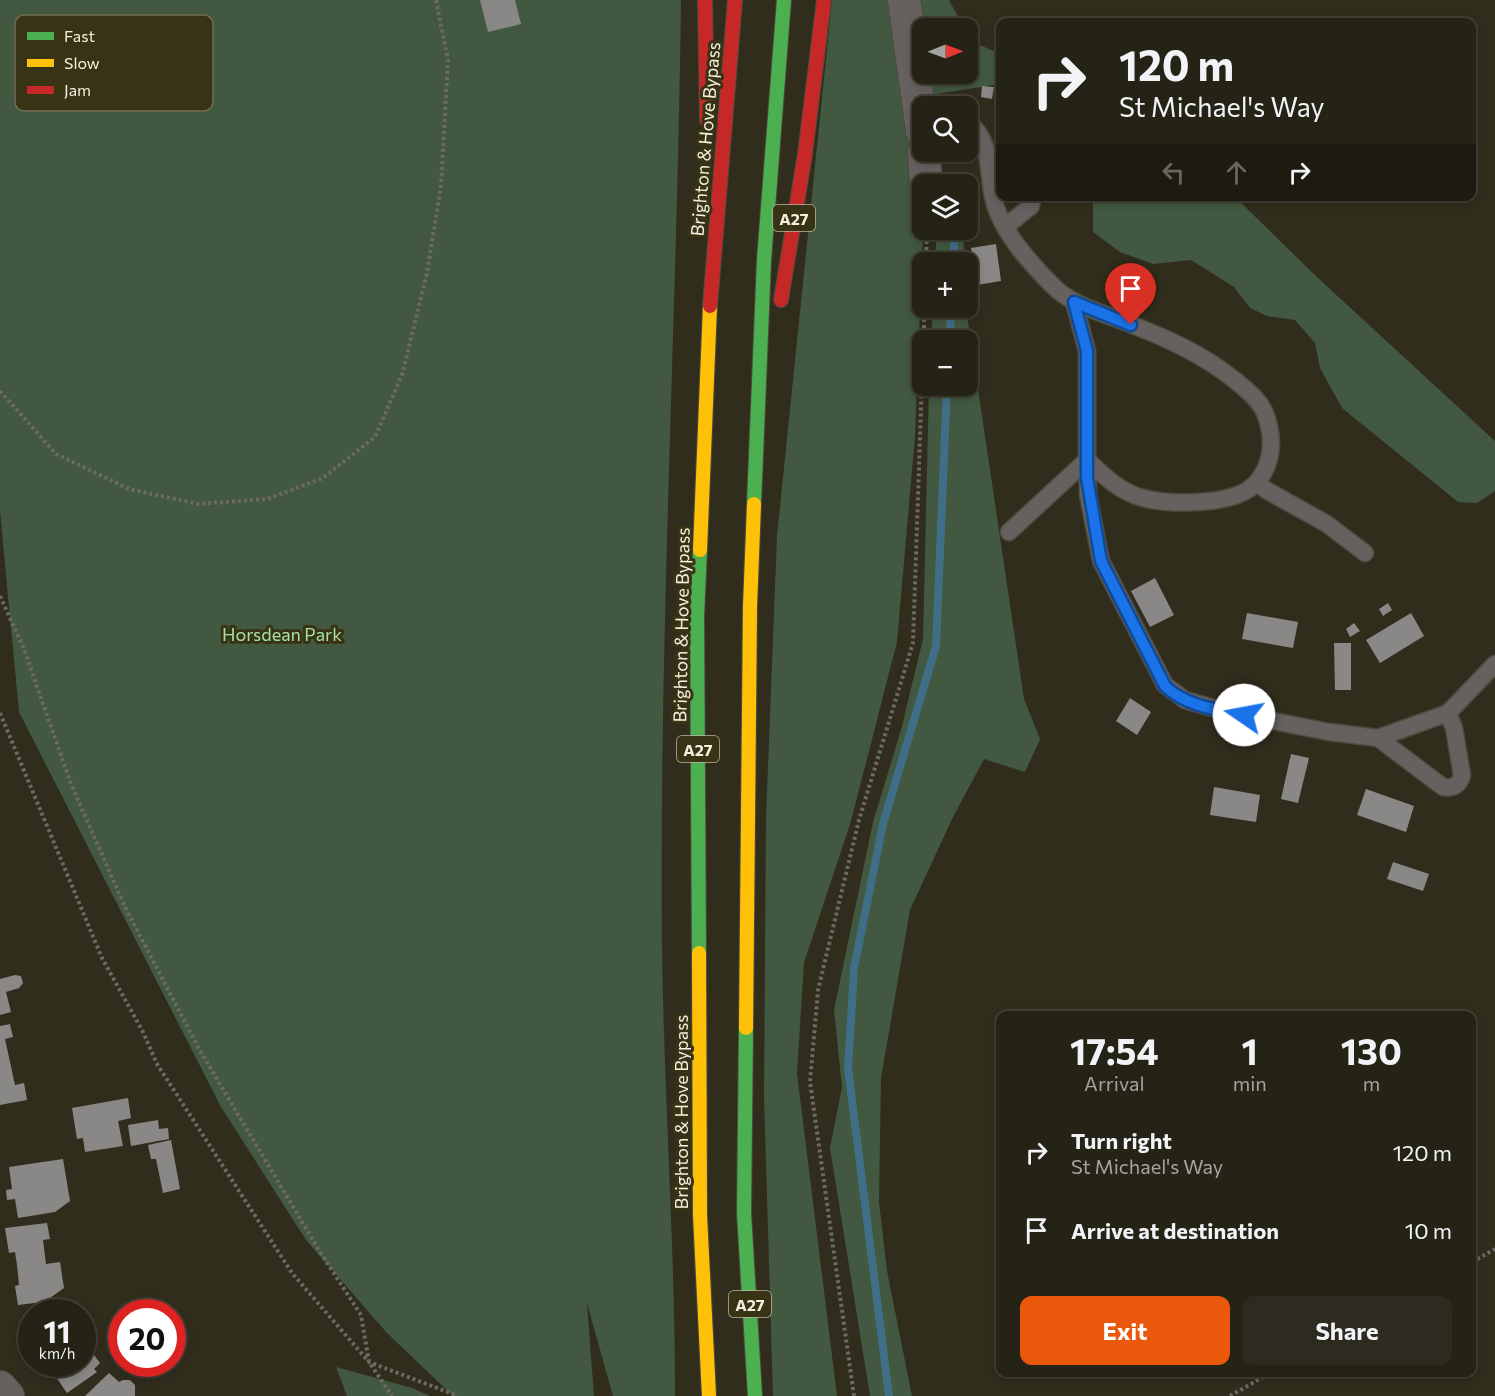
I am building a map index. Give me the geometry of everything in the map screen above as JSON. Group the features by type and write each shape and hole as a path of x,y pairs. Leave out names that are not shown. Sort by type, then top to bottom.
{"highway":[{"path":"705,0 707,129"},
{"name":"Brighton & Hove Bypass","path":"709,1396 700,1215 697,616 711,283 735,0"},
{"name":"A27","path":"755,1396 744,1213 750,607 759,435 764,260 784,0"},
{"name":"A27","path":"778,318 805,154 824,0"},
{"name":"A27","path":"708,164 711,283"},
{"name":"A27","path":"759,435 774,341"}],"street":[{"path":"904,0 919,96"},
{"path":"0,1387 8,1396"}],"lane":[{"path":"978,134 994,153 989,183 994,204 1005,227 1054,288 1074,302 1170,340 1221,369 1253,395 1263,408 1272,447 1267,465 1257,482 1239,495 1193,502 1143,498 1125,491 1108,480 1088,460"},
{"path":"1005,227 1031,206 1032,201"},
{"path":"1074,302 1087,351 1088,495 1101,561 1165,686 1192,703 1223,711 1329,732 1378,738 1448,713 1495,664"},
{"path":"1009,532 1088,460"},
{"path":"1257,482 1266,490 1327,524 1365,554"},
{"path":"1378,738 1443,787 1453,787 1459,783 1462,776 1455,728 1448,713"}],"path":[{"path":"0,392 56,454 129,489 198,504 267,499 323,478 375,437 402,375 428,273 441,186 448,60 436,0"},
{"path":"854,1396 810,1082 818,990 860,820 913,643 921,396"},
{"path":"0,596 24,649 71,784 125,907 199,1049 320,1252 361,1315 369,1362"},
{"path":"0,713 102,958 143,1032 157,1064 292,1273 369,1362 392,1396"},
{"path":"1476,1260 1495,1249"},
{"path":"369,1362 458,1396"},
{"path":"1230,1396 1263,1377"}],"green space":[{"name":"Horsdean Park","path":"0,0 681,0 662,829 663,1003 675,1396 613,1396 587,1303 594,1396 453,1396 387,1333 306,1240 221,1107 19,712 0,511"},
{"path":"832,0 888,0 904,82 912,162 914,162 916,174 912,174 912,240 923,240 922,252 912,252 912,318 920,318 919,330 912,330 912,396 917,396 915,436 897,642 851,821 804,963 797,1073 837,1396 773,1396 764,1096 766,818 777,536"},
{"path":"916,0 949,0 959,18 920,18"},
{"path":"978,44 996,52 996,85 930,95 928,84 978,84"},
{"path":"1093,201 1239,201 1319,279 1495,441 1495,491 1477,503 1458,502 1342,408 1320,368 1315,343 1295,320 1267,316 1250,308 1234,287 1191,260 1153,264 1120,252 1093,232"},
{"path":"936,240 963,240 964,252 936,252"},
{"path":"932,318 967,318 969,330 932,330"},
{"path":"978,389 1024,699 1040,739 1025,772 984,759 952,819 910,910 881,1078 879,1202 887,1271 912,1396 870,1396 830,1148 842,1087 834,1010 873,822 901,730 923,639 929,396 978,396"},
{"path":"336,1367 412,1388 430,1396 347,1396"}],"building":[{"path":"480,0 515,0 521,24 488,32"},
{"path":"982,86 994,87 992,99 981,97"},
{"path":"996,244 1001,281 978,285 978,252 972,252 971,248"},
{"path":"1155,578 1174,615 1150,627 1131,591"},
{"path":"1388,603 1392,610 1383,616 1379,609"},
{"path":"1247,613 1298,622 1293,648 1242,639"},
{"path":"1411,613 1424,636 1380,663 1366,640"},
{"path":"1354,623 1360,631 1350,637 1346,629"},
{"path":"1334,643 1351,643 1351,690 1335,690"},
{"path":"1130,698 1151,712 1137,735 1116,721"},
{"path":"1291,754 1309,758 1298,803 1281,799"},
{"path":"1214,787 1260,795 1256,822 1210,815"},
{"path":"1366,789 1414,806 1406,832 1357,815"},
{"path":"1393,862 1429,874 1423,891 1387,879"},
{"path":"15,975 21,976 23,983 19,988 6,992 11,1012 0,1015 0,979"},
{"path":"10,1024 13,1037 5,1039 15,1085 24,1083 27,1100 0,1105 0,1026"},
{"path":"128,1098 131,1118 118,1121 123,1146 85,1152 83,1138 77,1139 72,1108"},
{"path":"158,1120 159,1129 168,1128 169,1139 131,1146 128,1125"},
{"path":"171,1140 180,1189 163,1193 156,1159 151,1159 148,1145"},
{"path":"63,1159 70,1201 55,1212 18,1218 15,1199 7,1200 6,1190 12,1189 9,1167"},
{"path":"47,1223 50,1239 43,1240 46,1264 60,1262 64,1288 50,1299 18,1299 18,1305 15,1286 19,1285 15,1252 9,1253 5,1228"},
{"path":"108,1374 108,1377 113,1377 119,1382 130,1380 135,1385 135,1396 85,1396"},
{"path":"56,1377 90,1377 67,1393"}],"waterway":[{"path":"954,240 954,252"},
{"path":"950,330 951,318"},
{"path":"889,1396 848,1068 854,968 883,824 936,646 947,396"}],"traffic: fast":[{"path":"754,504 764,260 784,0"},
{"path":"699,953 697,616 700,550"},
{"path":"746,1028 744,1213 755,1396"}],"traffic: slow":[{"path":"700,550 710,306"},
{"path":"746,1028 750,607 754,504"},
{"path":"699,953 700,1215 709,1396"}],"traffic: jam":[{"path":"705,0 707,120"},
{"path":"710,306 735,0"},
{"path":"781,300 805,154 824,0"}],"route":[{"path":"1131,325 1074,302 1087,351 1088,495 1101,561 1165,686 1192,703 1244,715"}]}
